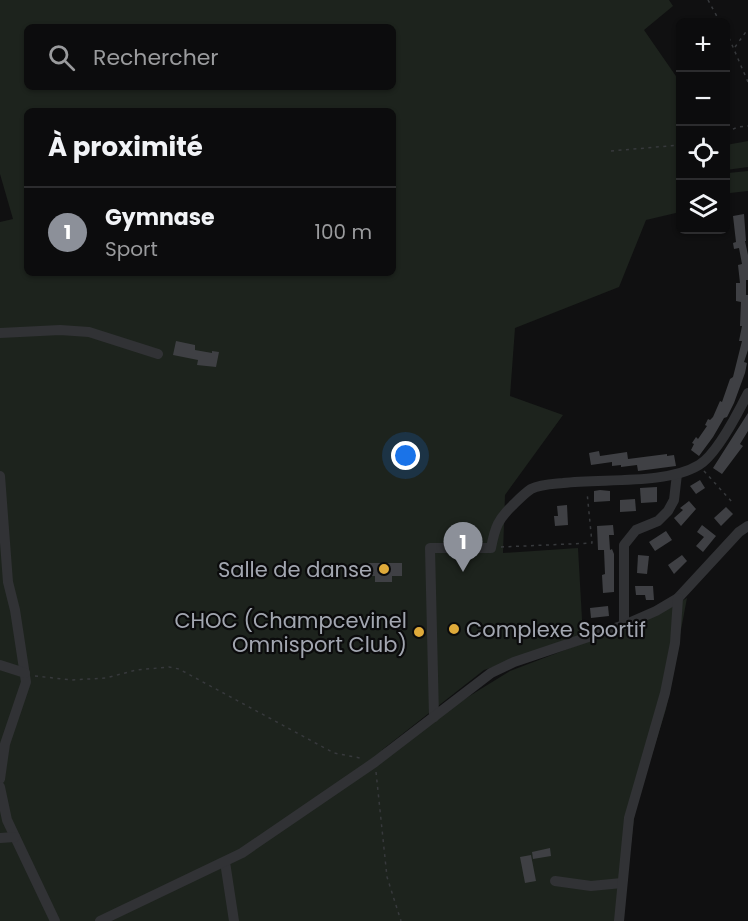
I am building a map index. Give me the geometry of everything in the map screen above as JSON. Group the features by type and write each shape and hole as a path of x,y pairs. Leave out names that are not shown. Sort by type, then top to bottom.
{"street":[{"path":"0,333 60,330 89,332 158,354"},
{"path":"434,717 430,548 491,548 498,520 524,494 538,486 585,480 663,477 699,465 709,457 748,393"},
{"path":"624,625 624,545 636,530 658,521 668,511 674,500 677,474"},
{"path":"0,476 8,582 26,682 5,744 0,779"},
{"path":"100,921 225,862 371,764 491,673 514,662 624,625 657,611 678,598 739,532 748,526"},
{"path":"619,921 628,818 665,693 675,643 678,598"},
{"path":"0,665 25,673"},
{"path":"0,787 7,820 55,921"},
{"path":"0,838 15,837"},
{"path":"225,862 234,921"},
{"path":"555,880 591,886 622,883"}],"path":[{"path":"708,0 718,18"},
{"path":"734,48 748,28"},
{"path":"730,40 748,82"},
{"path":"730,130 748,126"},
{"path":"611,151 676,145"},
{"path":"699,465 732,501"},
{"path":"491,548 592,543 585,480"},
{"path":"25,673 41,678 72,680 106,678 119,673 145,669 178,669 334,753 360,758 371,764 387,877 401,921"}],"shaded area":[{"path":"0,0 669,0 673,6 644,30 676,76 676,213 646,220 619,287 515,328 510,396 563,415 505,495 503,553 578,548 583,637 484,670 382,750 510,671 659,614 687,598 666,709 635,810 622,921 0,921 0,222 13,219 0,174"},
{"path":"748,141 748,167 730,169 730,144"},
{"path":"748,171 748,191 730,193 730,173"}],"building":[{"path":"744,214 748,255 746,295 748,295 748,350 744,362 747,363 727,417 724,418 699,456 691,450 694,444 692,443 696,437 698,439 707,426 705,425 708,419 713,417 720,401 722,402 730,379 733,377 742,341 739,341 742,326 740,326 741,302 736,301 736,283 740,283 738,265 742,264 739,248 734,249 733,243 736,242 733,216"},
{"path":"176,341 195,345 195,350 219,352 216,367 197,365 198,360 173,355"},
{"path":"748,413 748,431 740,444 743,446 722,474 713,468"},
{"path":"599,451 600,456 627,452 628,459 674,455 676,466 638,471 637,465 612,466 612,462 591,465 589,453"},
{"path":"700,480 705,488 696,494 690,486"},
{"path":"657,487 657,502 641,503 640,488"},
{"path":"594,491 610,491 610,501 594,502"},
{"path":"635,499 636,511 620,512 620,500"},
{"path":"689,501 696,509 681,526 674,518 683,510 680,508"},
{"path":"567,505 568,525 555,526 554,516 558,516 557,506"},
{"path":"726,507 733,514 721,526 714,518"},
{"path":"613,525 614,535 609,535 610,550 612,549 614,554 614,592 603,593 604,550 598,550 597,526"},
{"path":"702,525 716,536 703,552 696,546 704,537 697,532"},
{"path":"666,531 672,540 655,551 649,542"},
{"path":"638,555 649,556 647,574 637,573"},
{"path":"682,555 687,561 674,574 668,565"},
{"name":"Salle de danse","path":"366,563 402,563 402,576 392,576 392,582 375,582 375,576 366,576"},
{"path":"635,586 653,586 654,600 646,600 645,595 636,595"},
{"path":"608,606 609,616 591,618 590,608"},
{"path":"550,848 551,856 533,859 532,852"},
{"path":"531,855 536,881 525,883 520,857"}],"place":[{"name":"Salle de danse","path":"384,569"},
{"name":"Gymnase","path":"463,572"},
{"name":"Complexe Sportif","path":"454,629"},
{"name":"CHOC (Champcevinel Omnisport Club)","path":"419,632"}]}
